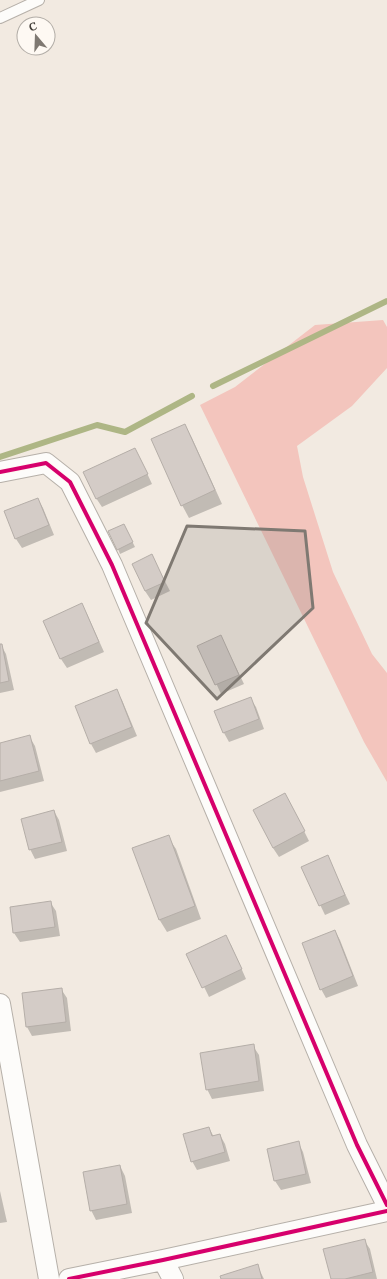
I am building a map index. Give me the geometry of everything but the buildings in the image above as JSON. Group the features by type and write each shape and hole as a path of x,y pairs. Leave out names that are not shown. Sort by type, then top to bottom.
{"street":[{"path":"0,472 46,463 70,482 112,565 357,1145 387,1205"},
{"path":"0,1004 49,1279"},
{"path":"69,1279 387,1211"},
{"path":"163,1260 173,1279"}],"lane":[{"path":"0,18 39,0"}],"highlighted area":[{"path":"187,526 305,531 313,608 217,699 146,623"}],"shaded area":[{"path":"383,320 387,327 387,368 352,406 297,446 303,477 333,572 372,654 387,673 387,782 364,742 200,405 235,387 315,325"}],"waterway":[{"path":"213,386 387,301"},
{"path":"0,457 97,425 125,432 192,396"}],"cycle path":[{"path":"0,472 46,463 70,482 112,565 357,1145 387,1205"},
{"path":"69,1279 387,1211"}]}
